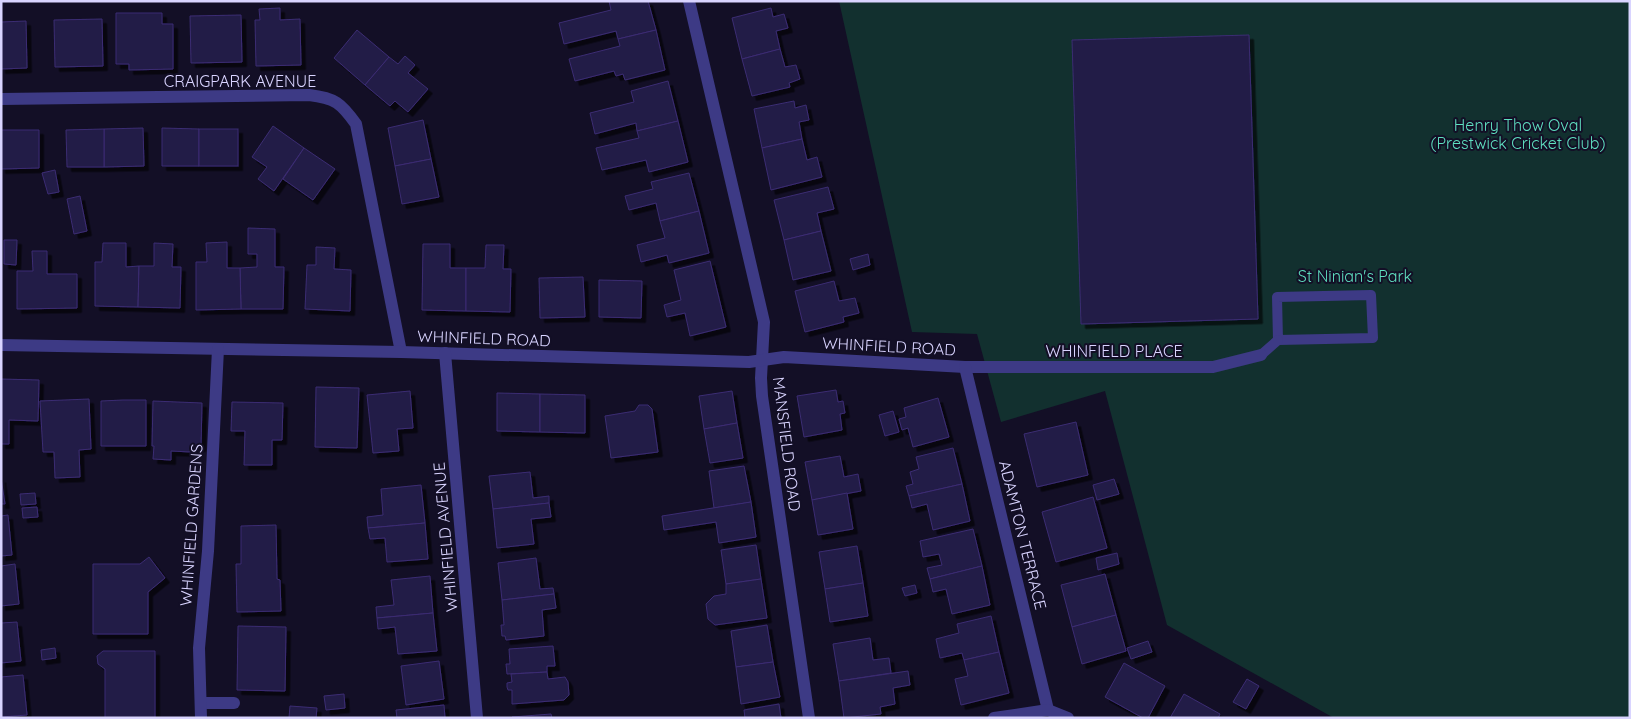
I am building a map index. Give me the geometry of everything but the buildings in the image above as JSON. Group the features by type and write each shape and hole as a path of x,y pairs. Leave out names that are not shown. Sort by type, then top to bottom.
{"street":[{"name":"MANSFIELD ROAD","path":"689,1 764,322 762,396 809,718"},
{"name":"CRAIGPARK AVENUE","path":"1,98 309,95 326,97 338,103 356,124 401,352"},
{"name":"WHINFIELD ROAD","path":"1,345 401,352 763,362 784,357 965,367"},
{"name":"WHINFIELD GARDENS","path":"201,718 202,703 198,648 208,551 218,348"},
{"name":"WHINFIELD AVENUE","path":"445,353 477,718"},
{"name":"WHINFIELD PLACE","path":"965,367 1213,367 1261,355"},
{"name":"ADAMTON TERRACE","path":"965,367 1048,710"},
{"path":"202,703 234,703"},
{"path":"994,718 1048,710 1068,718"}],"lane":[{"path":"1261,355 1278,340 1372,338 1372,295 1277,297 1278,340"}],"green space":[{"name":"St Ninian's Park","path":"839,1 1630,1 1630,718 1334,718 1167,625 1105,391 1001,422 977,334 912,332"}],"park label":[{"name":"Henry Thow Oval (Prestwick Cricket Club)","path":"1518,134"}]}
